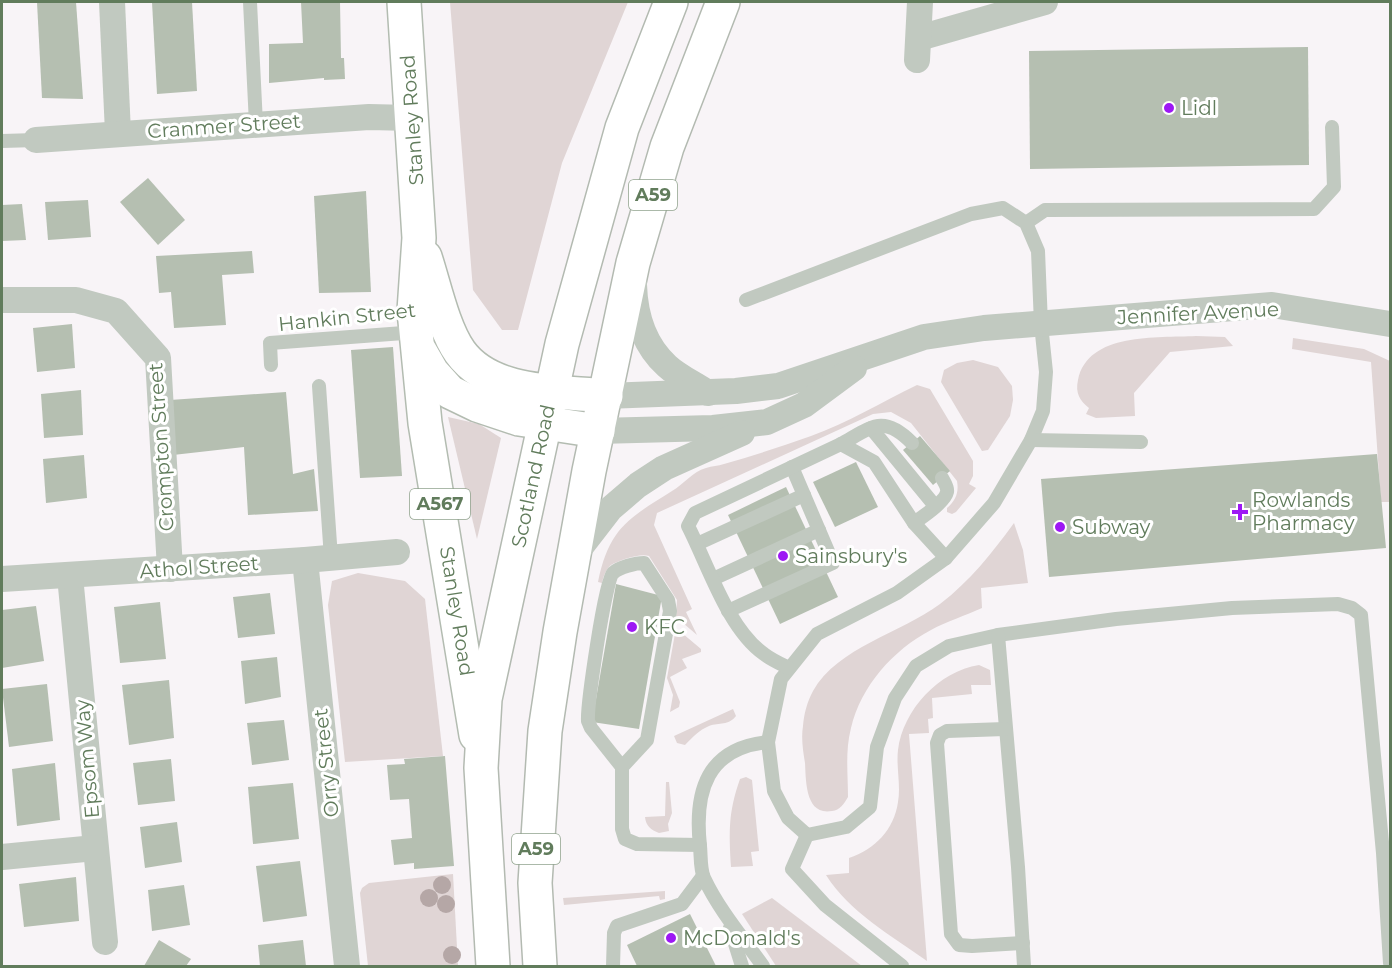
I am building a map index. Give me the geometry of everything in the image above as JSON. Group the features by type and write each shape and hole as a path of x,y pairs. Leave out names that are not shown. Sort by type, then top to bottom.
{"main road":[{"name":"Stanley Road","path":"404,2 419,238 414,311 429,331 460,351 474,366 511,385 606,396"},
{"name":"Scotland Road","path":"494,966 482,768 485,699 551,391 622,128 671,2"},
{"name":"A59","path":"540,966 535,883 545,731 574,556 633,263 667,147 723,2"},
{"name":"Stanley Road","path":"429,331 432,372 450,392 502,414 598,431"},
{"name":"Stanley Road","path":"429,331 425,423 482,768"}],"street":[{"path":"112,2 118,133"},
{"path":"920,2 918,49 1045,2"},
{"name":"Cranmer Street","path":"36,140 369,117 411,118"},
{"path":"633,263 635,308 644,334 668,367 708,393"},
{"name":"Crompton Street","path":"2,300 76,300 116,311 158,358 170,569"},
{"name":"Jennifer Avenue","path":"606,396 708,393 778,386 924,337 984,328 1272,305 1390,324"},
{"name":"Jennifer Avenue","path":"598,431 713,428 768,422 804,405 876,352"},
{"path":"574,556 610,509 649,477 664,468 768,422"},
{"name":"Athol Street","path":"2,579 397,552"},
{"name":"Orry Street","path":"305,560 347,966"},
{"name":"Epsom Way","path":"70,576 105,942"},
{"path":"2,857 95,848"}],"lane":[{"path":"250,2 256,124"},
{"path":"1026,223 1045,210 1314,209 1334,187 1332,127"},
{"path":"2,141 36,140"},
{"path":"746,300 971,214 1003,208 1026,223 1038,251 1041,324 1046,372 1043,411 1031,440 994,503 946,558 897,593 817,634 781,680 768,742 774,791 788,818 807,835"},
{"name":"Hankin Street","path":"271,365 270,343 429,331"},
{"path":"320,386 332,558"},
{"path":"789,668 763,654 739,628 728,611 688,526 695,513 871,428 892,427 912,443"},
{"path":"871,428 935,506"},
{"path":"1031,440 1141,442"},
{"path":"841,444 874,462 914,523 946,558"},
{"path":"728,611 833,563 792,467"},
{"path":"914,523 943,500 947,492 942,478"},
{"path":"697,544 804,495"},
{"path":"713,579 819,530"},
{"path":"622,766 647,740 670,611 668,600 644,563 612,574 587,714 591,728 622,766 622,829 625,839 637,844 700,845"},
{"path":"807,835 846,826 870,807 877,747 895,698 916,666 949,646 998,634 1116,619 1233,608 1338,604 1352,608 1361,615 1390,963"},
{"path":"998,634 1024,966"},
{"path":"1005,729 947,731 940,735 937,743 951,934 958,945 1023,943"},
{"path":"764,966 726,915 703,876 698,808 702,793 718,762 733,750 751,744 768,742"},
{"path":"807,835 792,869 825,905 902,966"},
{"path":"613,966 614,933 617,926 682,904 703,876"},
{"path":"726,915 742,966"}],"shaded area":[{"path":"450,2 628,2 562,163 518,330 502,330 473,290"},
{"path":"1196,336 1225,337 1233,346 1170,352 1134,393 1135,416 1096,418 1086,414 1089,408 1079,396 1077,385 1084,364 1095,353 1126,341"},
{"path":"1293,338 1364,349 1390,361 1390,502 1381,502 1371,362 1292,349"},
{"path":"973,360 998,367 1012,386 1013,400 1010,416 988,450 982,451 941,382 944,370 957,363"},
{"path":"917,385 930,389 973,461 973,476 969,484 976,488 956,512 952,514 947,512 947,508 956,496 957,481 911,423 891,412 873,414 657,513 654,525 692,609 686,612 697,635 676,617 677,600 649,556 635,556 611,565 602,583 598,582 608,549 623,526 696,472 768,451 824,431"},
{"path":"448,417 479,424 501,438 477,539"},
{"path":"1014,523 1023,550 1028,583 981,588 982,608 943,624 917,638 880,671 862,698 851,728 847,762 848,797 842,806 835,810 823,811 817,808 812,802 807,787 802,740 805,713 813,691 838,663 871,642 924,614 951,595 980,566"},
{"path":"358,573 405,581 425,599 443,756 345,762 328,605 332,581"},
{"path":"676,628 701,649 701,652 682,659 687,668 670,677 680,702 679,707 670,712 673,695 667,678"},
{"path":"979,665 990,670 991,685 971,685 972,694 932,698 933,718 928,719 929,733 909,734 927,961 859,912 836,889 826,875 849,873 849,858 875,844 888,830 896,812 899,796 898,750 901,735 915,707 937,684 950,675"},
{"path":"733,709 736,716 730,721 705,728 685,745 677,743 674,736"},
{"path":"746,777 752,780 759,851 751,852 753,866 731,867 731,813 740,779"},
{"path":"666,782 669,782 672,813 668,824 669,831 659,833 649,827 645,817 665,816"},
{"path":"453,874 458,966 368,966 360,893 362,888 369,883"},
{"path":"665,891 665,899 660,900 659,896 564,905 563,898"},
{"path":"772,898 862,966 776,966 742,914"}],"building":[{"path":"37,2 76,2 83,99 42,98"},
{"path":"152,2 192,2 197,91 157,94"},
{"path":"301,2 340,2 341,58 344,58 345,79 324,80 324,78 269,83 269,44 303,43"},
{"name":"Lidl","path":"1308,47 1309,165 1030,169 1029,51"},
{"path":"148,178 185,220 158,245 120,202"},
{"path":"366,191 371,292 319,293 314,196"},
{"path":"88,200 91,237 48,240 45,202"},
{"path":"22,204 26,240 2,241 2,205"},
{"path":"252,251 254,273 222,275 226,325 174,328 171,292 159,293 156,256"},
{"path":"72,324 75,368 37,372 33,328"},
{"path":"393,347 402,476 360,478 351,350"},
{"path":"81,390 83,435 44,438 41,394"},
{"path":"286,392 293,474 314,469 318,511 248,515 244,447 173,455 170,400"},
{"path":"920,436 950,471 933,485 903,450"},
{"path":"1377,454 1386,548 1049,577 1041,479"},
{"path":"84,455 87,498 46,503 43,459"},
{"path":"856,462 878,507 835,527 813,482"},
{"path":"786,487 838,597 780,624 728,515"},
{"name":"KFC","path":"616,584 662,596 639,729 592,722"},
{"path":"270,593 275,634 238,638 233,597"},
{"path":"160,602 166,659 120,663 114,607"},
{"path":"36,606 44,661 2,668 2,610"},
{"path":"277,657 281,697 245,704 241,661"},
{"path":"169,680 174,738 129,745 122,685"},
{"path":"47,684 53,741 9,747 2,689"},
{"path":"284,720 289,760 252,765 247,723"},
{"path":"445,756 454,866 414,869 414,863 394,865 391,840 412,838 409,799 390,800 387,765 405,764 404,759"},
{"path":"171,759 175,801 138,805 133,763"},
{"path":"55,763 60,820 17,826 12,769"},
{"path":"293,783 299,839 253,844 248,787"},
{"path":"177,822 182,862 145,868 140,827"},
{"path":"300,861 307,916 263,922 256,866"},
{"path":"76,877 79,921 24,927 19,884"},
{"path":"184,885 190,925 152,931 148,890"},
{"name":"McDonald's","path":"690,914 716,966 637,966 627,945"},
{"path":"159,940 191,959 186,966 144,966"},
{"path":"303,940 306,966 260,966 258,945"}],"place":[{"name":"Lidl","path":"1169,108"},
{"name":"Rowlands Pharmacy","path":"1240,512"},
{"name":"Subway","path":"1060,527"},
{"name":"Sainsbury's","path":"783,556"},
{"name":"KFC","path":"632,627"},
{"name":"McDonald's","path":"671,938"}]}
